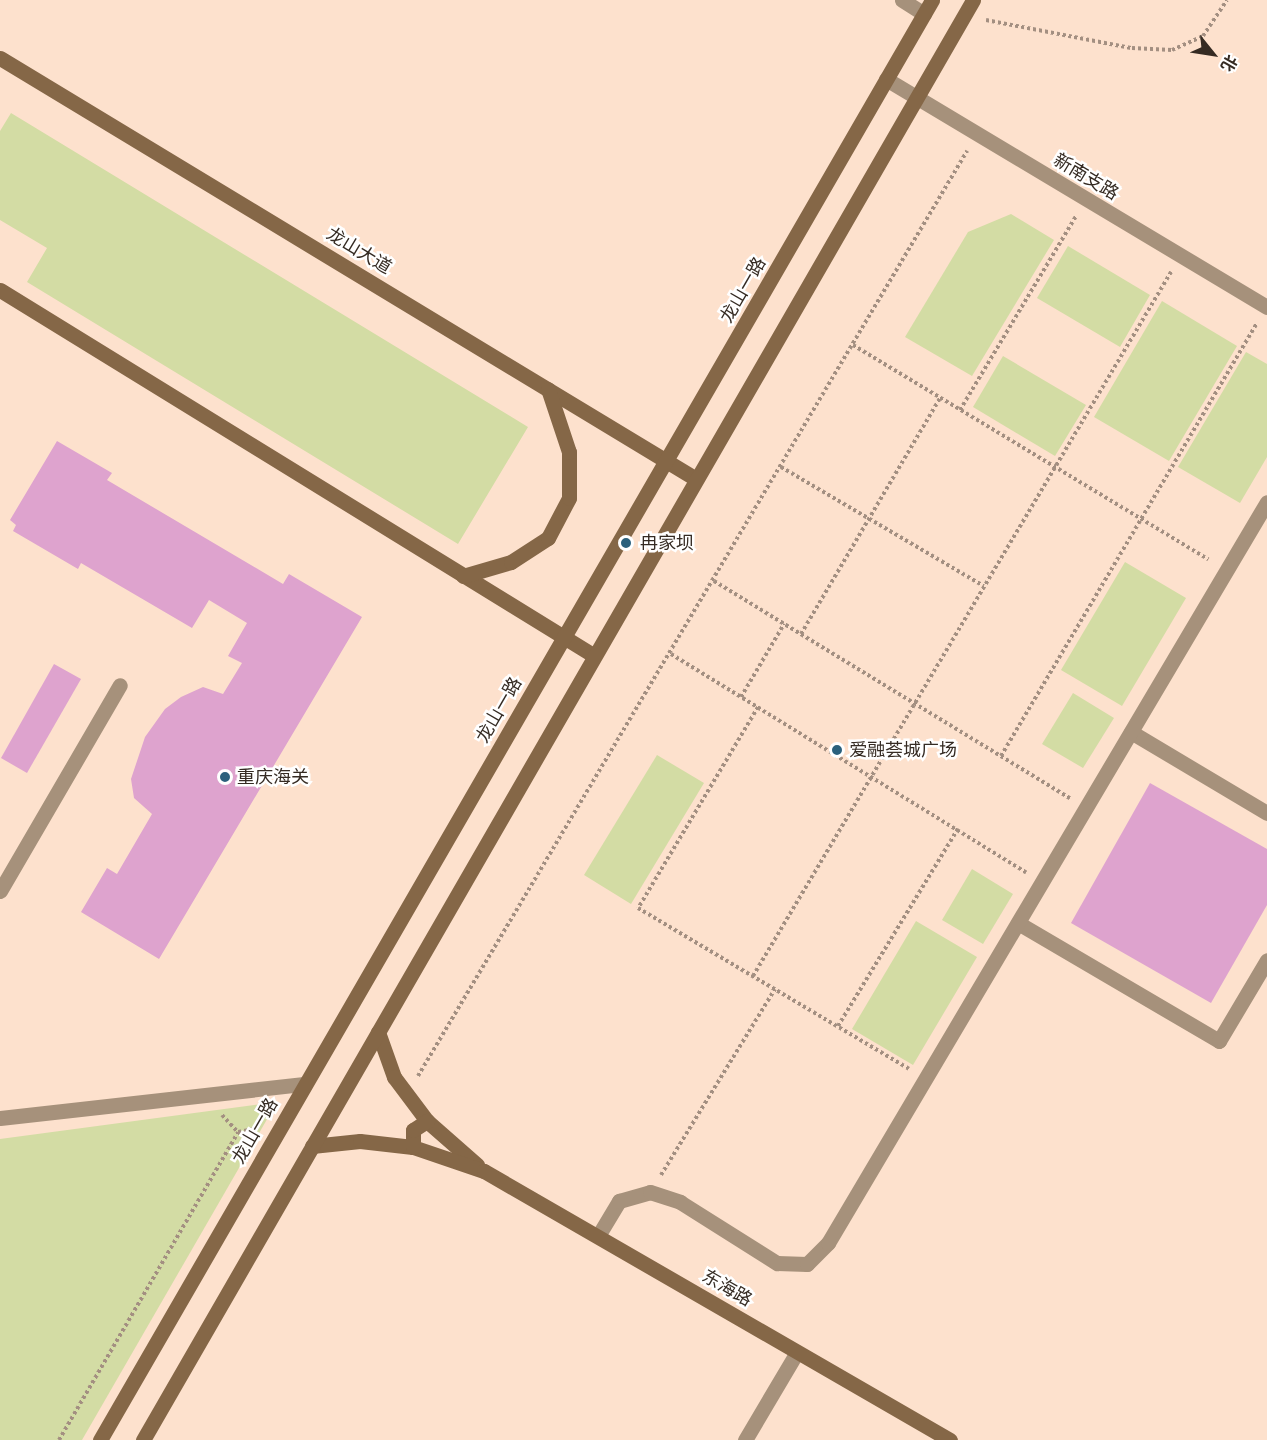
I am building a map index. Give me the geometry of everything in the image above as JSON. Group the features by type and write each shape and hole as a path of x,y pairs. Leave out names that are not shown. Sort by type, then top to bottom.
{"main road":[{"name":"龙山一路","path":"100,1440 932,0"},
{"path":"143,1440 973,0"},
{"name":"龙山大道","path":"0,58 696,479"},
{"path":"0,290 593,656"},
{"path":"463,576 510,562 548,538 569,498 569,452 548,389"},
{"path":"378,1032 394,1077 428,1121 484,1171"},
{"path":"413,1147 413,1130 428,1121"},
{"path":"312,1146 360,1141 413,1147 484,1171"},
{"name":"东海路","path":"484,1171 950,1440"}],"street":[{"path":"902,0 924,14"},
{"name":"新南支路","path":"886,79 976,135 1267,307"},
{"path":"598,1236 619,1201 650,1192 680,1202 777,1263 807,1264 828,1243 1267,502"},
{"path":"0,891 120,685"},
{"path":"1131,732 1267,813"},
{"path":"1018,923 1219,1041 1267,960"},
{"path":"0,1118 304,1084"},
{"path":"745,1440 797,1352"}],"path":[{"path":"964,16 1161,51 1172,50 1203,36 1227,0"},
{"path":"407,1094 714,581 976,135"},
{"path":"960,410 1086,200"},
{"path":"753,976 1180,256"},
{"path":"1001,756 1267,307"},
{"path":"853,345 1226,570"},
{"path":"801,634 940,398"},
{"path":"781,467 984,586"},
{"path":"714,581 1086,808"},
{"path":"741,697 784,624"},
{"path":"670,654 1042,881"},
{"path":"758,708 638,908 925,1079"},
{"path":"838,1026 958,830"},
{"path":"650,1192 775,989"},
{"path":"202,1096 238,1132"},
{"path":"59,1440 238,1132 282,1124"}],"green space":[{"path":"11,113 528,427 458,544 27,282 47,248 0,220 0,131"},
{"path":"1011,214 1054,240 972,376 905,337 968,232"},
{"path":"1068,246 1150,295 1120,347 1037,298"},
{"path":"1162,301 1237,346 1169,461 1094,417"},
{"path":"1246,352 1267,364 1267,457 1240,503 1178,467"},
{"path":"1003,356 1086,405 1055,456 973,407"},
{"path":"1125,562 1186,598 1122,706 1061,670"},
{"path":"1073,693 1114,718 1083,768 1042,744"},
{"path":"657,755 704,783 631,904 584,875"},
{"path":"972,869 1013,894 983,944 942,920"},
{"path":"916,921 977,957 913,1065 852,1029"},
{"path":"277,1102 82,1440 0,1440 0,1139"}],"building":[{"path":"57,441 112,473 107,480 283,584 289,574 362,617 159,959 81,912 107,868 117,874 152,814 134,798 131,779 145,737 165,709 181,697 203,687 223,694 242,663 228,656 247,623 209,600 192,628 81,563 78,569 13,531 16,525 10,520"},
{"path":"54,664 81,679 27,773 1,758"},
{"path":"1150,783 1267,849 1267,905 1211,1003 1071,923"}],"place":[{"name":"冉家坝","path":"626,543"},
{"name":"爱融荟城广场","path":"837,750"},
{"name":"重庆海关","path":"225,777"}]}
